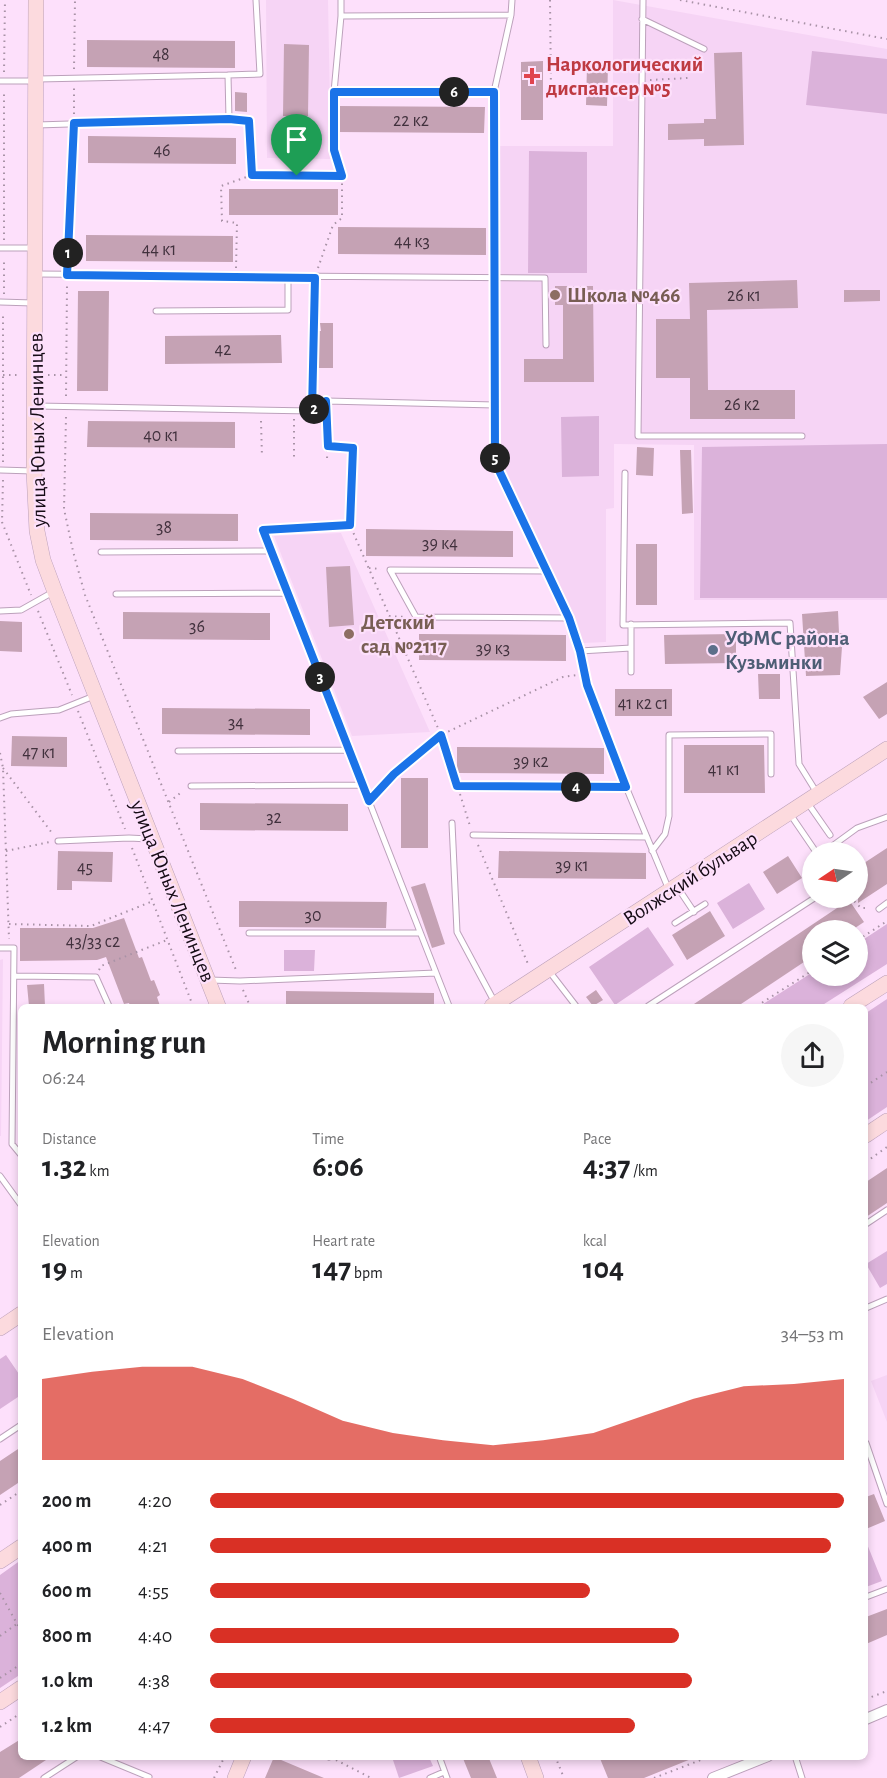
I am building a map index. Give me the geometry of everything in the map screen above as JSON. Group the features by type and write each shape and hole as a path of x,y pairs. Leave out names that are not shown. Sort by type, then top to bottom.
{"main road":[{"name":"улица Юных Ленинцев","path":"36,0 34,471 37,531 43,560 55,592 217,1004"},
{"name":"Волжский бульвар","path":"496,1004 887,749"},
{"path":"854,1004 887,983"},
{"path":"868,1134 887,1121"},
{"path":"0,1328 18,1316"},
{"path":"0,1561 18,1549"},
{"path":"0,1702 18,1690"},
{"path":"235,1778 242,1760"},
{"path":"529,1760 534,1778"}],"street":[{"path":"868,1718 887,1710"},
{"path":"713,1778 758,1760"}],"lane":[{"path":"2,81 260,74 256,0"},
{"path":"341,0 334,92 494,92"},
{"path":"512,0 511,15 494,92 495,462 569,618 580,651 587,685 652,851 673,889 694,912"},
{"path":"642,0 638,436 802,436"},
{"path":"341,16 511,15"},
{"path":"642,19 704,49"},
{"path":"35,125 229,119 228,75"},
{"path":"2,248 35,248"},
{"path":"35,274 315,278 545,278 546,345"},
{"path":"156,311 288,310 288,277"},
{"path":"2,302 35,303"},
{"path":"35,406 312,411 326,401 495,405"},
{"path":"0,470 34,471"},
{"path":"625,472 623,625 790,623 799,764 830,835"},
{"path":"263,530 449,1004"},
{"path":"101,552 271,551"},
{"path":"547,572 390,570 416,617 569,618"},
{"path":"0,611 21,610 55,592"},
{"path":"116,594 287,593"},
{"path":"631,624 631,672"},
{"path":"580,651 631,648"},
{"path":"0,718 11,714 59,710 96,696"},
{"path":"652,851 665,834 669,816 669,735 771,734 771,774"},
{"path":"178,751 349,750"},
{"path":"191,786 362,785"},
{"path":"457,786 626,787"},
{"path":"789,813 809,842"},
{"path":"838,842 857,828 887,817"},
{"path":"452,823 457,932 493,1004"},
{"path":"473,835 647,837"},
{"path":"58,841 129,838 153,840"},
{"path":"879,909 887,903"},
{"path":"675,924 705,904"},
{"path":"651,1004 802,906"},
{"path":"249,933 420,933"},
{"path":"0,948 14,948 12,1144 18,1151"},
{"path":"548,969 574,1004"},
{"path":"208,980 240,981 436,973"},
{"path":"14,976 96,977 108,1004"},
{"path":"0,1176 18,1200"},
{"path":"868,1223 887,1209"},
{"path":"868,1307 887,1299"},
{"path":"0,1439 18,1427"},
{"path":"868,1449 887,1504"},
{"path":"868,1596 887,1589"},
{"path":"44,1778 72,1760"},
{"path":"107,1760 150,1778"},
{"path":"430,1778 445,1775 440,1760"},
{"path":"796,1760 802,1778"}],"path":[{"path":"3,375 2,81 5,0"},
{"path":"75,0 74,123 67,275 64,509 86,595 249,1004"},
{"path":"550,0 551,92"},
{"path":"680,0 887,39"},
{"path":"641,80 688,78"},
{"path":"312,411 315,278 333,225 342,218 342,176 334,150 334,92"},
{"path":"229,119 249,121 252,175"},
{"path":"236,276 237,224 222,221 221,186 252,175 342,176"},
{"path":"326,401 327,458"},
{"path":"261,409 262,457"},
{"path":"294,410 294,458"},
{"path":"328,446 353,448 350,525 441,735 473,835 527,963"},
{"path":"263,530 350,525"},
{"path":"369,568 390,570"},
{"path":"389,616 416,617"},
{"path":"369,801 394,774 441,735 563,676 585,674"},
{"path":"0,753 3,768 9,948"},
{"path":"3,768 58,841 6,851"},
{"path":"168,802 191,786"},
{"path":"143,875 192,1004"},
{"path":"9,924 92,926 153,901"},
{"path":"861,908 879,909"},
{"path":"868,933 887,921"},
{"path":"96,977 101,966 167,940"},
{"path":"760,1004 802,977"},
{"path":"868,1085 887,1072"},
{"path":"868,1161 887,1147"},
{"path":"0,1505 18,1493"},
{"path":"0,1593 18,1627"},
{"path":"0,1636 16,1624"},
{"path":"0,1678 18,1666"},
{"path":"868,1698 887,1691"},
{"path":"0,1727 18,1715"},
{"path":"214,1778 223,1760"},
{"path":"334,1760 371,1778"},
{"path":"557,1760 564,1778"},
{"path":"654,1778 701,1760"}],"shaded area":[{"path":"266,0 328,0 331,159 267,158"},
{"path":"613,0 887,49 887,600 694,600 694,445 614,444 614,508 606,509 606,642 583,643 498,462 497,146 613,146"},
{"path":"812,51 887,59 887,114 806,105"},
{"path":"529,151 587,152 587,273 528,273"},
{"path":"599,416 599,476 562,477 561,417"},
{"path":"887,444 887,598 700,598 702,447"},
{"name":"Детский сад №2117","path":"341,533 430,732 352,736 274,536"},
{"path":"749,883 765,909 733,929 717,903"},
{"path":"887,924 887,964 868,976 868,936"},
{"path":"648,927 674,965 616,1004 589,967"},
{"path":"284,950 315,950 314,971 284,971"},
{"path":"3,959 1,1136 0,1136 0,960"},
{"path":"802,979 802,986 852,986 824,1004 763,1004"},
{"path":"887,999 887,1107 868,1120 868,1012"},
{"path":"887,1251 887,1284 880,1288 868,1267 868,1263"},
{"path":"6,1355 18,1373 18,1397 0,1409 0,1359"},
{"path":"887,1375 887,1422 871,1381"},
{"path":"868,1546 882,1581 868,1586"},
{"path":"18,1562 18,1676 0,1688 0,1575"},
{"path":"393,1760 430,1760 433,1766 399,1778"}],"building":[{"path":"87,40 235,41 235,68 87,67"},
{"path":"284,44 309,45 308,116 283,116"},
{"path":"742,52 744,145 704,146 704,139 668,140 668,124 704,123 704,119 716,119 714,53"},
{"name":"Наркологический диспансер №5","path":"543,61 543,120 521,120 521,62"},
{"path":"587,65 608,65 607,106 586,105"},
{"path":"235,92 247,93 247,112 235,111"},
{"path":"337,106 485,107 484,133 337,132"},
{"path":"88,136 236,138 236,164 88,163"},
{"path":"229,189 338,189 338,215 229,215"},
{"path":"338,227 486,228 486,255 338,254"},
{"path":"86,235 233,236 233,262 86,261"},
{"path":"797,280 798,308 707,310 708,390 795,390 795,419 690,419 690,378 656,378 656,319 690,319 689,283"},
{"path":"555,286 593,286 594,382 524,382 524,359 563,359 563,305 555,305"},
{"path":"844,290 880,290 880,301 844,302"},
{"path":"78,291 109,291 108,391 77,391"},
{"path":"320,323 333,323 333,368 317,368 317,331 321,331"},
{"path":"281,335 282,363 165,364 165,336"},
{"path":"88,421 235,422 235,448 87,447"},
{"path":"637,447 654,448 653,476 636,475"},
{"path":"680,450 691,450 693,513 682,514"},
{"path":"90,513 238,514 238,541 90,540"},
{"path":"366,529 513,531 513,557 366,556"},
{"path":"636,544 657,544 657,605 636,605"},
{"path":"350,566 354,625 329,627 326,567"},
{"path":"838,611 839,633 843,633 840,675 806,676 802,614"},
{"path":"123,612 270,613 270,640 123,639"},
{"path":"0,621 22,622 22,652 0,651"},
{"path":"419,634 566,635 566,661 419,660"},
{"path":"736,634 736,663 665,664 664,635"},
{"path":"758,674 780,674 780,699 759,699"},
{"path":"887,682 887,714 879,719 863,697"},
{"path":"615,689 672,689 672,716 615,716"},
{"path":"162,708 310,709 310,735 162,734"},
{"path":"12,736 67,737 67,767 11,766"},
{"path":"684,745 764,745 765,793 684,793"},
{"path":"457,747 604,748 604,774 457,773"},
{"path":"401,778 428,778 428,848 401,848"},
{"path":"200,803 348,804 348,831 200,830"},
{"path":"887,848 887,884 868,896 868,860"},
{"path":"58,851 113,852 112,882 72,881 72,890 57,890"},
{"path":"499,851 646,853 646,879 498,878"},
{"path":"788,856 802,878 777,894 763,872"},
{"path":"425,883 445,944 432,948 411,887"},
{"path":"239,901 387,902 386,928 239,927"},
{"path":"837,908 854,908 863,920 819,920"},
{"path":"710,911 725,936 687,960 672,935"},
{"path":"124,918 139,958 142,957 151,981 154,980 160,995 157,997 159,1004 124,1004 106,957 97,960 20,961 20,928 93,928"},
{"path":"802,932 802,963 741,1004 694,1004"},
{"path":"44,984 45,1004 29,1004 27,985"},
{"path":"596,990 603,1000 591,1004 586,997"},
{"path":"286,991 434,993 434,1004 286,1004"},
{"path":"887,1168 887,1203 868,1216 868,1181"},
{"path":"18,1449 18,1483 0,1495 0,1461"},
{"path":"874,1494 885,1521 868,1528 868,1496"},
{"path":"887,1609 887,1635 868,1643 868,1616"},
{"path":"18,1741 18,1760 46,1760 19,1778 0,1778 0,1752"},
{"path":"273,1760 281,1760 324,1778 265,1778"},
{"path":"464,1760 490,1760 497,1778 471,1778"},
{"path":"601,1760 689,1760 644,1778 608,1778"}],"place":[{"name":"Наркологический диспансер №5","path":"532,76"},
{"name":"Школа №466","path":"555,295"},
{"name":"Детский сад №2117","path":"349,634"},
{"name":"УФМС района Кузьминки","path":"713,650"}],"route":[{"path":"334,92 494,92 495,462 569,618 580,651 587,685 626,787 457,786 441,735 394,774 369,801 263,530 350,525 353,448 328,446 326,401 312,411 315,278 67,275 74,123 229,119 249,121 252,175 297,176 342,176 334,150 334,92"}]}
